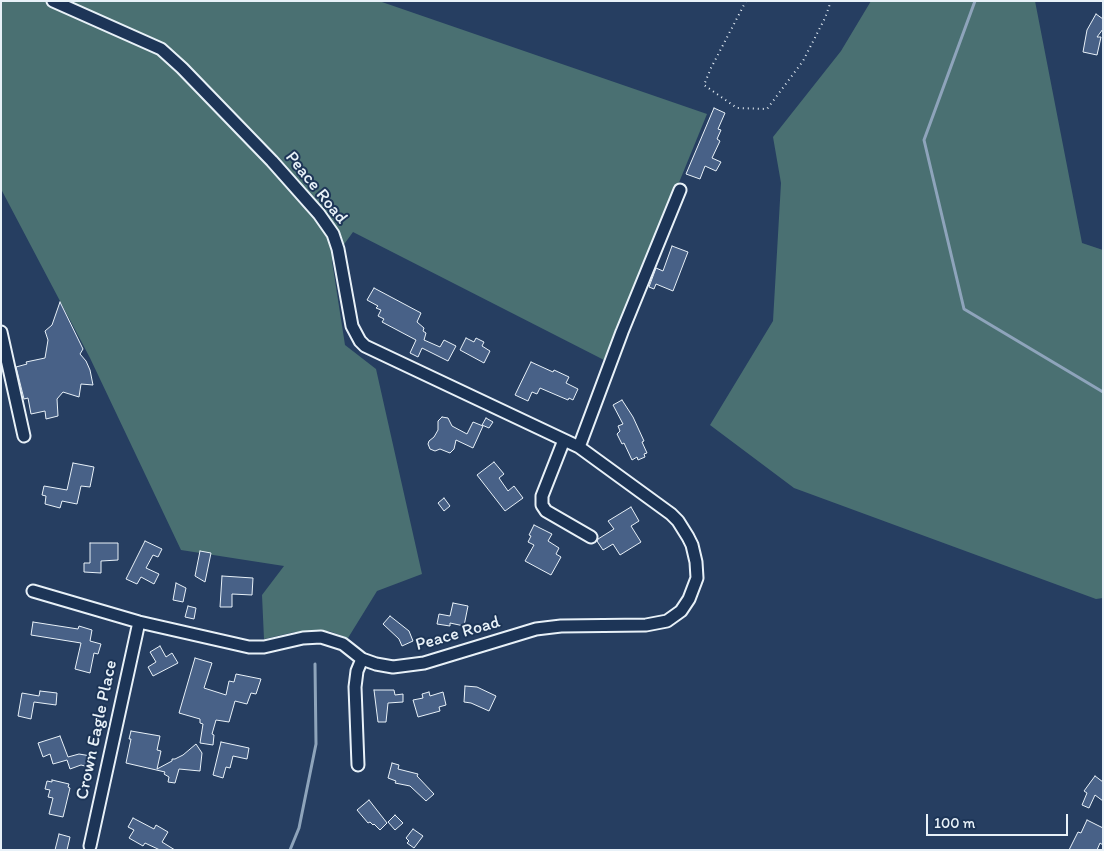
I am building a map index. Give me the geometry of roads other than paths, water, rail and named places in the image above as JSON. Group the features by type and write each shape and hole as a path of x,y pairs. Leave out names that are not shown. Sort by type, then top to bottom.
{"street":[{"name":"Peace Road","path":"33,591 139,622 258,648 303,638 322,637 342,644 362,659 384,665 409,666 536,629 561,626 646,625 667,621 680,611 690,599 697,578 696,562 688,537 671,514 579,447 365,346 352,326 338,249 331,230 272,161 182,68 161,49 53,1"},
{"path":"579,447 622,332 680,190"},
{"path":"1,332 24,436"},
{"path":"564,440 542,496 542,505 546,511 591,537"},
{"name":"Crown Eagle Place","path":"90,846 139,622"},
{"path":"358,765 355,687 357,671 362,659"}],"waterway":[{"path":"975,1 924,140 964,309 1103,392"},
{"path":"290,850 299,828 316,744 315,664"}]}
